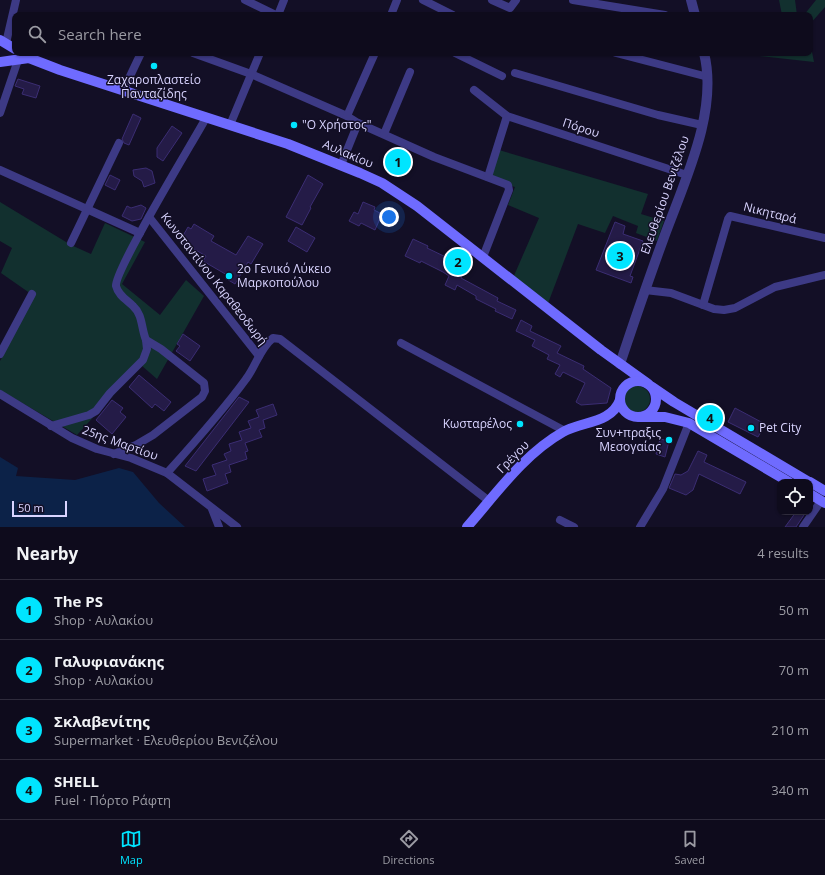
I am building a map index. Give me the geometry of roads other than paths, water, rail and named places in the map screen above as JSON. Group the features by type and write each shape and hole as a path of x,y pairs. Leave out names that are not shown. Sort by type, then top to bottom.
{"main road":[{"path":"3,41 12,47"},
{"path":"0,62 23,57"},
{"name":"Αυλακίου","path":"23,57 288,144 360,172 400,194 649,385 674,402 805,479"},
{"path":"620,364 625,374 620,400 624,410 637,417 647,415 654,407 656,397 649,385 634,381 623,388"},
{"name":"Γρέγου","path":"467,527 531,456 551,439 565,431 613,412 620,400"},
{"name":"Γρέγου","path":"590,422 614,418 665,417 689,423 784,479"},
{"name":"Αυλακίου","path":"813,485 824,498"},
{"path":"813,495 824,498"}],"street":[{"path":"12,12 16,0"},
{"path":"245,0 271,12"},
{"path":"278,12 284,0"},
{"path":"392,12 397,0"},
{"path":"423,0 446,12"},
{"path":"492,0 510,8 516,0"},
{"path":"573,0 647,12"},
{"path":"691,0 694,12"},
{"path":"3,41 12,13"},
{"path":"123,91 140,56"},
{"path":"201,56 250,74 434,156 504,182 508,185 508,190 483,257"},
{"path":"230,125 259,56"},
{"path":"347,116 374,56"},
{"path":"461,56 502,76"},
{"path":"628,56 708,77"},
{"name":"Ελευθερίου Βενιζέλου","path":"620,364 687,175 702,125 706,104 708,77 704,56"},
{"path":"0,113 23,57"},
{"path":"384,134 410,72"},
{"path":"515,73 658,115 702,125"},
{"name":"Πόρου","path":"474,90 507,116 687,175"},
{"path":"488,177 507,116"},
{"path":"51,426 89,416 96,411 110,394 143,360 147,349 140,315 119,293 116,285 117,279 140,233 206,118"},
{"path":"341,165 358,123"},
{"path":"71,243 118,143"},
{"path":"0,170 140,233"},
{"name":"Νικηταρά","path":"703,304 730,216 825,238"},
{"name":"Κωνσταντίνου Καραθεοδωρή","path":"149,217 259,356"},
{"path":"645,290 671,293 724,310 735,308 775,287 825,275"},
{"path":"0,354 32,294"},
{"path":"167,473 247,378 268,342 273,338 280,340 489,501"},
{"path":"114,454 136,445 153,435 202,397 205,390 204,383 161,349 146,340"},
{"path":"401,343 565,431"},
{"name":"25ης Μαρτίου","path":"0,394 72,438 97,449 131,458 167,473 211,509 219,527"},
{"path":"640,527 663,489 689,423"},
{"path":"803,527 824,498"},
{"path":"211,509 237,527"},
{"path":"560,520 574,527"}],"water":[{"path":"0,457 18,468 16,476 75,480 119,468 133,472 159,503 185,527 0,527"}],"place":[{"name":"Ζαχαροπλαστείο Πανταζίδης","path":"154,66"},
{"name":"\"Ο Χρήστος\"","path":"294,125"},
{"name":"The PS","path":"398,162"},
{"name":"Σκλαβενίτης","path":"620,256"},
{"name":"Γαλυφιανάκης","path":"458,262"},
{"name":"2ο Γενικό Λύκειο Μαρκοπούλου","path":"229,276"},
{"name":"SHELL","path":"710,418"},
{"name":"Κωσταρέλος","path":"520,424"},
{"name":"Pet City","path":"751,428"},
{"name":"Συν+πραξις Μεσογαίας","path":"669,440"}]}
